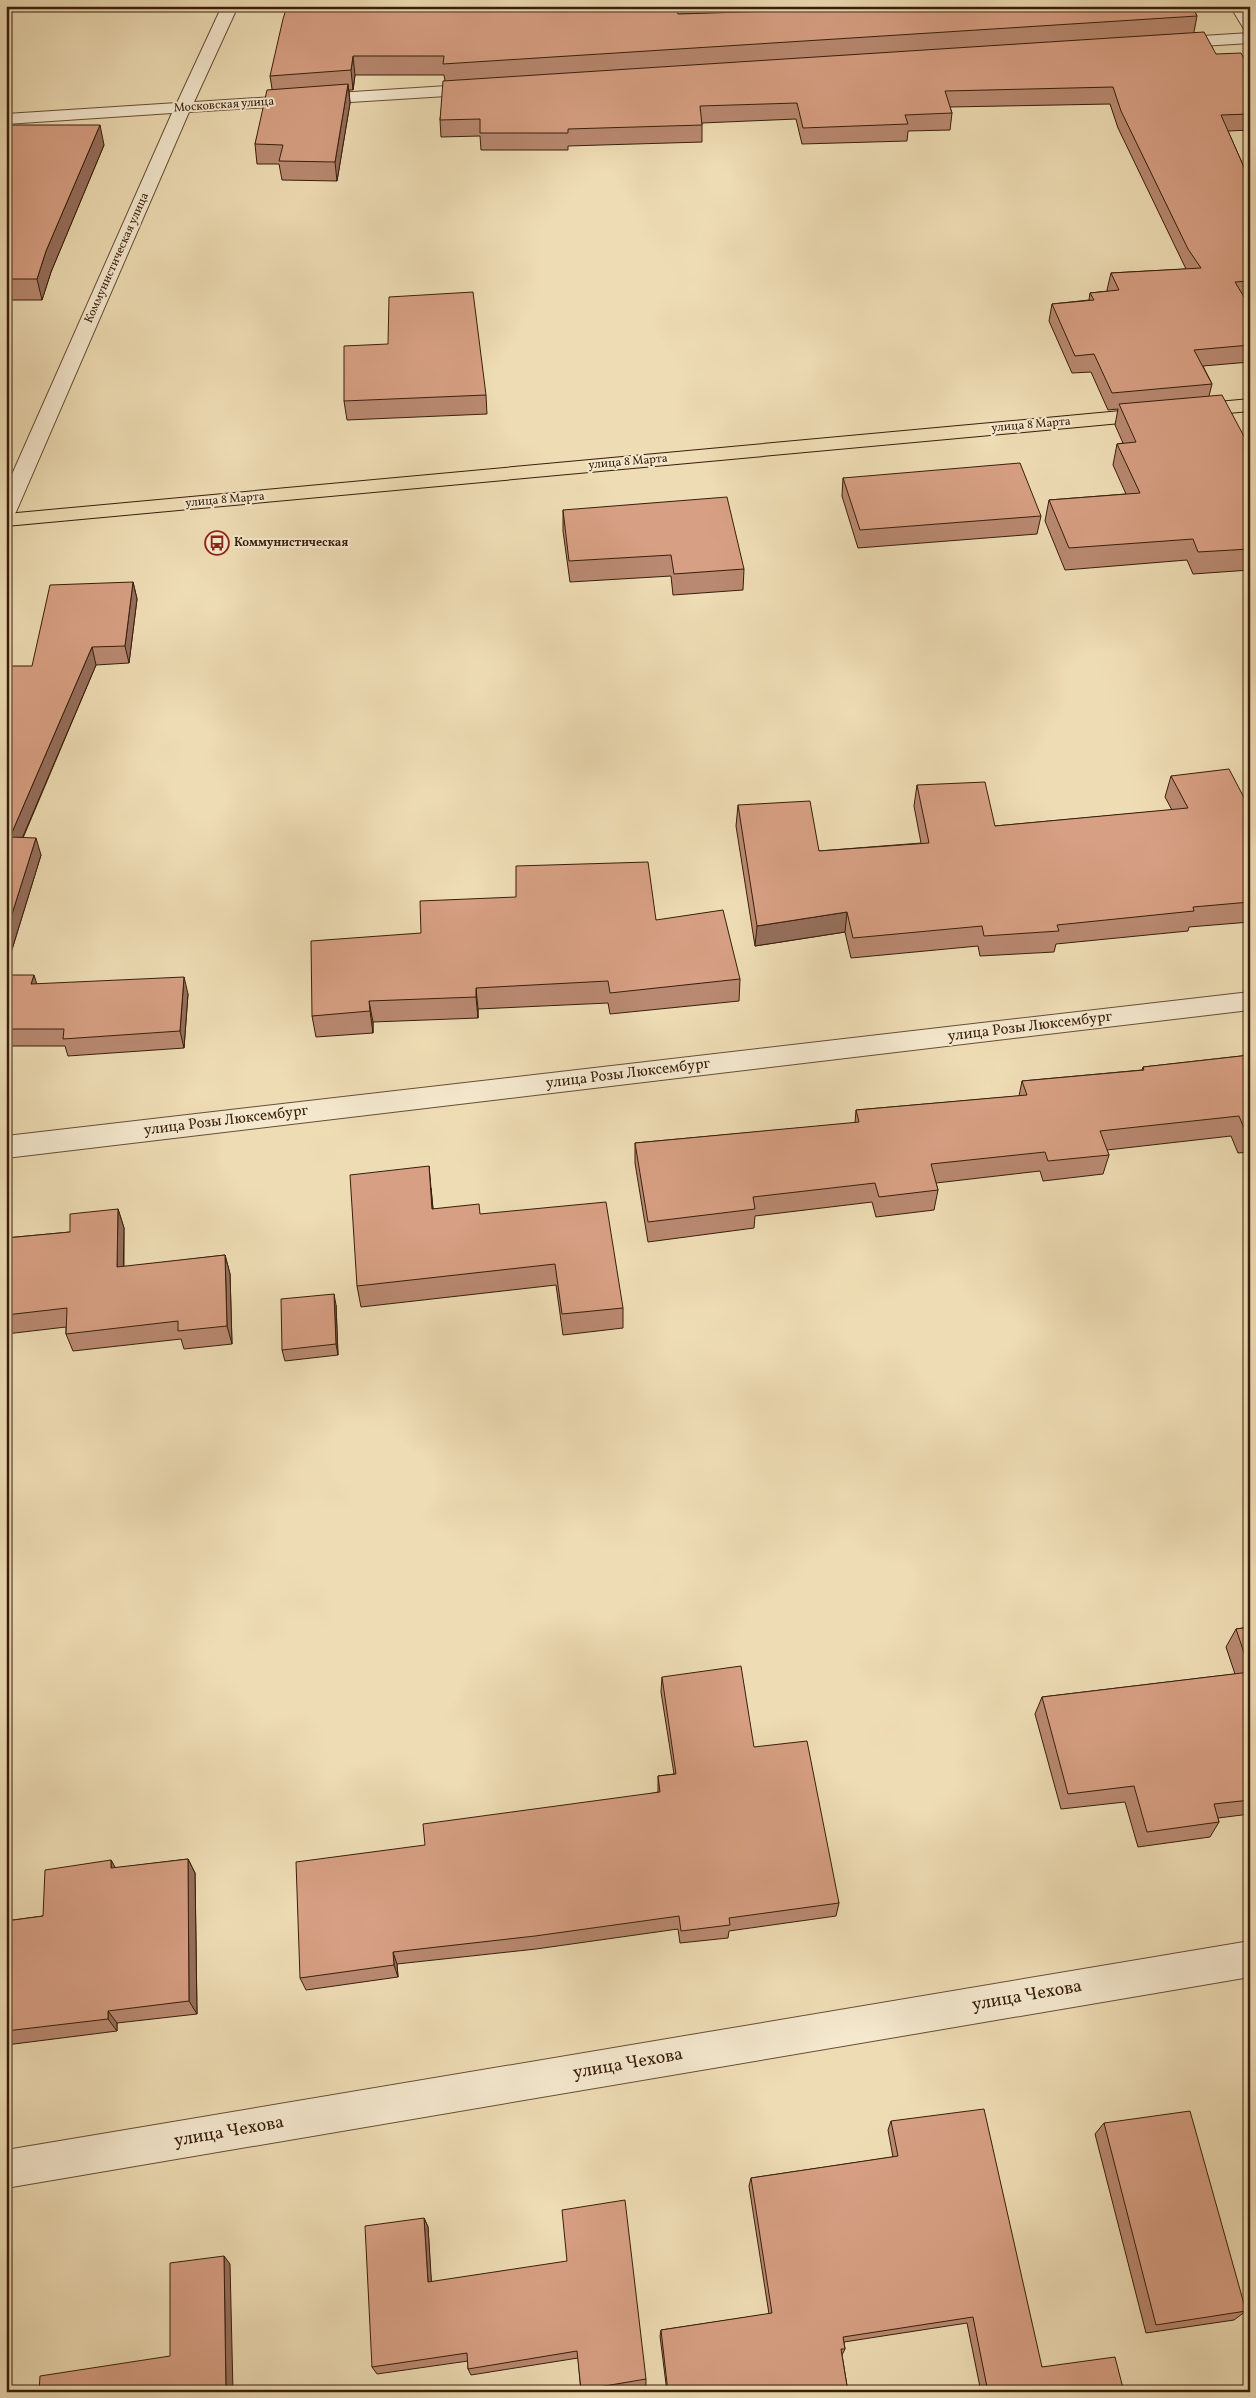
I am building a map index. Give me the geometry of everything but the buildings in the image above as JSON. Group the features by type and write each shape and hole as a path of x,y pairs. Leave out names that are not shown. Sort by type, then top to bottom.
{"main road":[{"name":"улица 8 Марта","path":"6,520 1250,405"}],"street":[{"name":"Коммунистическая улица","path":"6,512 183,108 230,6"},
{"path":"1238,6 1250,26"},
{"path":"1150,44 1250,38"},
{"name":"Московская улица","path":"6,119 492,88"},
{"name":"улица Розы Люксембург","path":"6,1147 1250,1001"},
{"name":"улица Чехова","path":"6,2169 1250,1959"}],"place":[{"name":"Коммунистическая","path":"217,543"}]}
